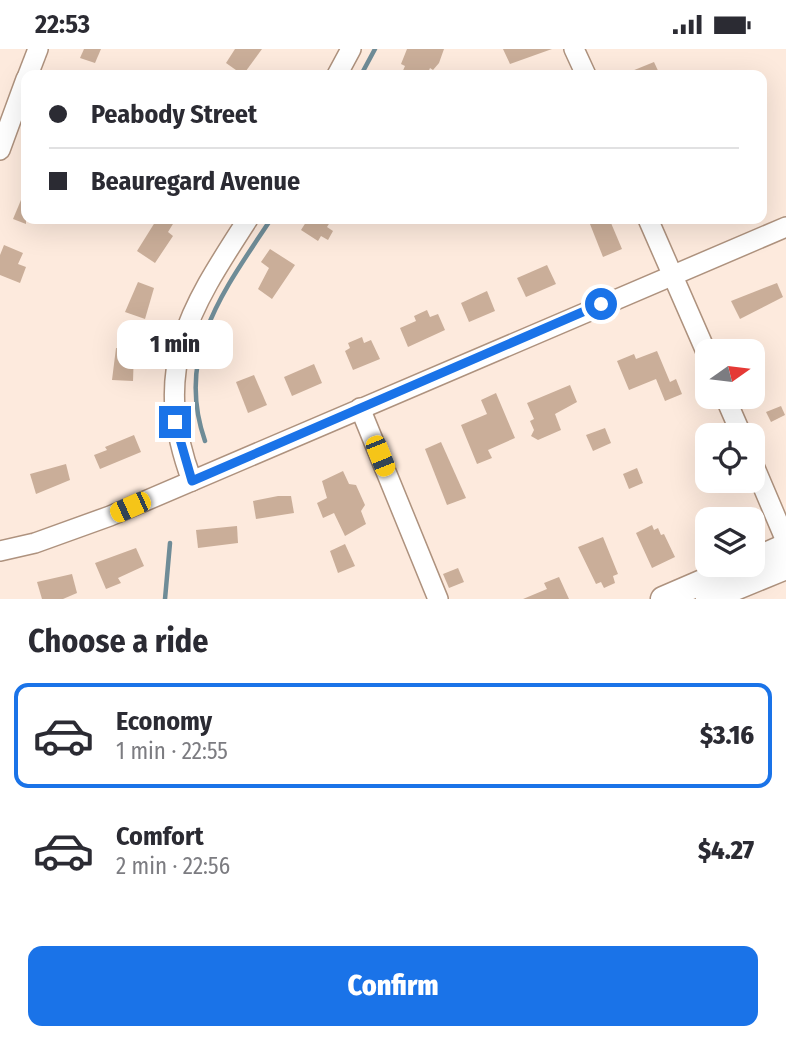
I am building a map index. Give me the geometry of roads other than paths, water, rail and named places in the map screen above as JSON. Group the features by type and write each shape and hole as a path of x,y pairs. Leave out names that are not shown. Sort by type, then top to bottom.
{"main road":[{"path":"765,555 786,546"},
{"path":"708,599 786,567"},
{"path":"663,599 714,577"}],"street":[{"path":"30,70 38,49"},
{"path":"340,70 351,49"},
{"path":"574,49 584,70"},
{"path":"0,150 21,93"},
{"path":"192,481 175,422 176,371 180,342 201,292 245,224"},
{"path":"650,224 700,339"},
{"path":"0,551 60,535 192,481 786,227"},
{"path":"360,408 438,599"},
{"path":"765,492 786,541"}],"waterway":[{"path":"364,70 375,49"},
{"path":"205,441 197,409 196,379 200,351 209,323 222,297 268,224"},
{"path":"165,599 170,543"}]}
